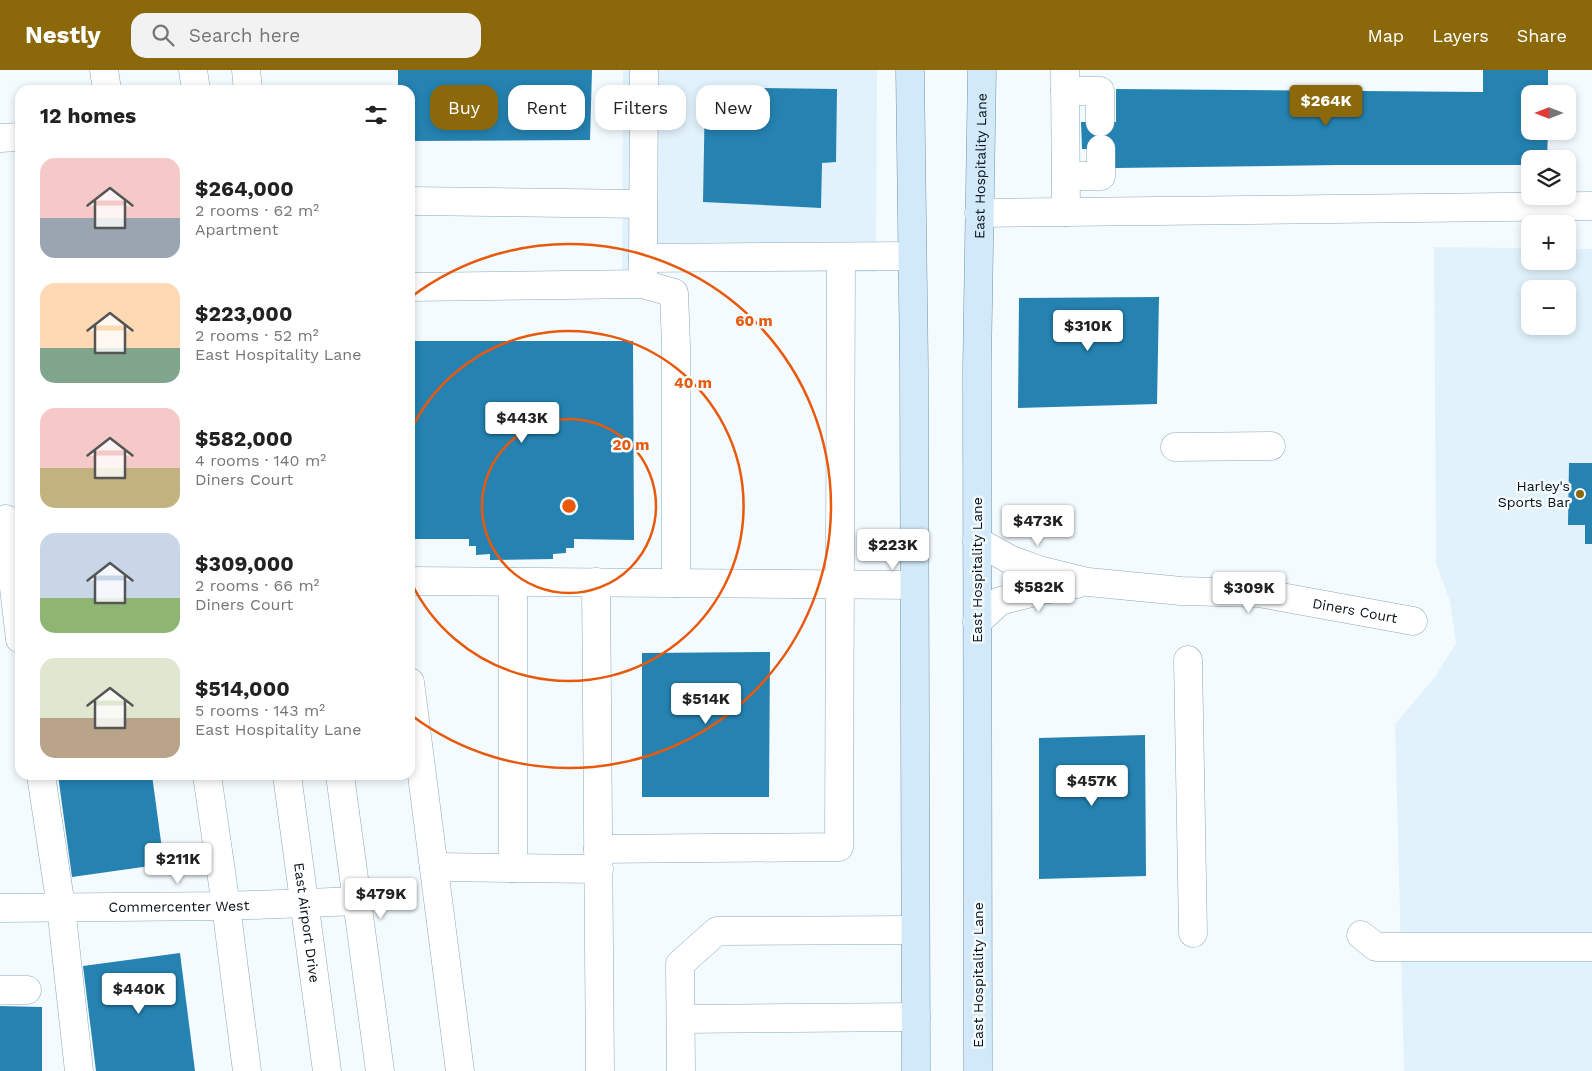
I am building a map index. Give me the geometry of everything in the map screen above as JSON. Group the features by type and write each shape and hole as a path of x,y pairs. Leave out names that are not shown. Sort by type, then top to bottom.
{"main road":[{"path":"910,70 916,1071"},
{"name":"East Hospitality Lane","path":"978,1071 977,366 982,70"}],"street":[{"path":"104,70 106,85"},
{"path":"193,70 195,85"},
{"path":"246,70 248,85"},
{"path":"643,271 644,70"},
{"path":"1066,212 1065,80 1100,91 1100,122"},
{"path":"0,138 15,137"},
{"path":"1066,176 1101,176 1101,149"},
{"path":"415,201 643,204"},
{"path":"979,213 1592,206"},
{"path":"415,287 841,257 912,256"},
{"path":"434,867 514,868 598,859 839,847 841,257"},
{"path":"643,271 674,293 676,344 676,583"},
{"path":"1175,447 1271,446"},
{"path":"9,519 15,584"},
{"name":"Diners Court","path":"977,541 1009,559 1039,570 1088,582 1181,591 1259,593 1413,621"},
{"path":"415,581 914,585"},
{"path":"513,582 514,868"},
{"path":"596,582 600,1071"},
{"name":"Diners Court","path":"977,622 1000,601 1043,590 1088,582"},
{"path":"1188,660 1193,932"},
{"path":"415,721 460,1071"},
{"path":"42,780 61,907 79,1071"},
{"path":"208,780 247,1071"},
{"name":"East Airport Drive","path":"288,780 327,1071"},
{"path":"341,780 380,1071"},
{"name":"Commercenter West","path":"0,908 226,906 358,901"},
{"path":"681,1071 680,964 717,931 915,930"},
{"path":"1361,935 1376,948 1592,947"},
{"path":"0,990 27,990"},
{"path":"680,1019 916,1017"}],"shaded area":[{"path":"623,70 877,70 876,272 622,272 623,130 686,130 686,85 623,85"},
{"path":"1434,247 1521,248 1521,270 1576,270 1576,249 1592,249 1592,1071 1404,1071 1395,724 1435,677 1456,643 1450,602 1436,563"}],"building":[{"path":"398,70 592,70 590,140 415,141 415,85 398,85"},
{"path":"1483,70 1548,70 1548,85 1521,85 1521,140 1548,140 1547,150 1521,150 1521,165 1115,168 1115,149 1082,149 1081,122 1116,122 1116,89 1483,92"},
{"path":"770,88 837,89 836,162 822,163 821,208 703,202 704,130 770,130"},
{"path":"1159,297 1157,404 1018,408 1019,298"},
{"path":"415,341 633,341 634,540 574,539 574,548 566,548 566,553 553,554 553,559 490,560 490,554 476,555 476,546 469,546 469,539 415,539"},
{"name":"Harley's Sports Bar","path":"1569,463 1592,463 1592,544 1585,544 1585,525 1568,525"},
{"path":"770,652 769,797 642,797 642,653"},
{"path":"1145,735 1146,876 1039,879 1039,738"},
{"path":"59,780 153,780 164,864 72,877"},
{"path":"180,953 195,1071 96,1071 83,966"},
{"path":"0,1006 42,1007 42,1071 0,1071"}],"place":[{"name":"Harley's Sports Bar","path":"1580,494"}]}
